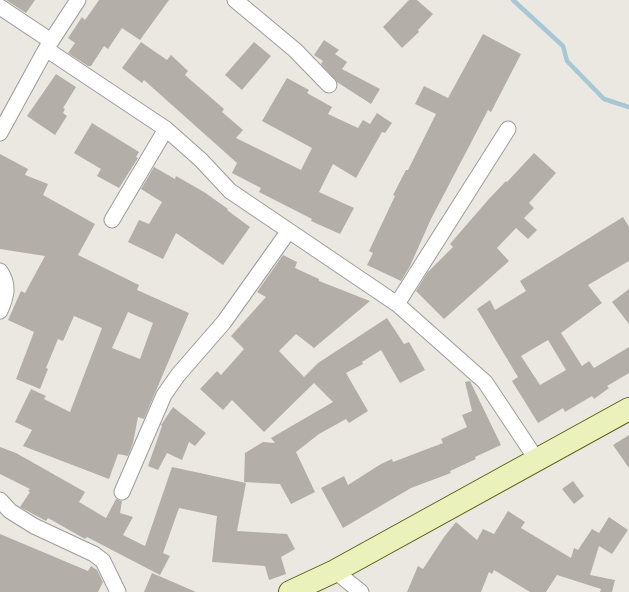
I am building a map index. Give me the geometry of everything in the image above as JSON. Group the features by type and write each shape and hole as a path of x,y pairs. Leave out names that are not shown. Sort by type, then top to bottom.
{"main road":[{"path":"290,592 336,571 629,409"}],"street":[{"path":"0,132 49,45 78,0"},
{"path":"235,0 295,50 329,85"},
{"path":"0,7 49,45 166,129 201,160 230,191 288,232 371,285 397,304 485,382 537,460"},
{"path":"112,220 166,129"},
{"path":"397,304 508,129"},
{"path":"122,492 164,395 178,375 224,322 288,232"},
{"path":"0,271 4,277 7,293 0,311"},
{"path":"0,500 10,511 34,526 94,554 103,561 118,592"},
{"path":"336,571 361,592"}],"building":[{"path":"6,0 35,0 26,13"},
{"path":"99,0 169,0 140,40 122,28 108,49 104,46 91,66 88,66 68,53 75,43 68,38 82,17 85,20"},
{"path":"409,0 417,0 433,14 418,30 419,32 402,48 383,27"},
{"path":"483,34 521,54 491,112 488,110 431,219 410,266 401,281 367,265 373,253 369,251 395,196 393,195 406,170 408,170 436,114 415,104 424,86 448,98"},
{"path":"324,40 339,50 335,54 347,62 342,69 380,89 371,104 337,82 321,64 323,61 314,55"},
{"path":"141,42 167,60 171,55 188,71 185,75 224,109 222,112 243,130 236,138 301,170 312,148 262,121 287,78 309,90 307,93 332,107 328,114 358,128 363,120 370,124 377,113 392,123 385,133 382,132 356,178 333,164 319,192 354,208 340,234 311,221 312,219 259,192 261,188 232,173 237,163 144,80 142,83 122,68"},
{"path":"254,42 271,56 242,90 225,75"},
{"path":"56,74 76,87 63,108 65,109 63,113 67,116 55,135 27,116"},
{"path":"92,123 139,152 136,157 138,158 119,188 97,176 101,169 74,153"},
{"path":"534,153 556,173 529,203 534,208 524,218 537,230 528,239 516,228 497,248 509,261 444,319 416,291 427,273 453,247 450,244 488,200"},
{"path":"0,154 28,169 25,175 48,184 43,195 95,224 78,255 139,285 137,290 189,313 144,419 138,417 133,443 128,456 118,454 109,479 23,446 32,430 15,422 31,389 46,396 44,399 70,412 102,328 74,316 63,341 58,339 46,368 48,369 40,389 16,379 34,332 8,320 21,291 25,293 45,256 0,249","holes":["128,312 153,323 140,359 112,348"]},
{"path":"154,167 175,179 176,176 204,192 250,227 223,265 176,233 163,259 128,242 139,220 149,224 162,202 141,189"},
{"path":"623,217 629,227 629,261 588,285 602,303 561,333 582,366 589,361 594,368 629,347 629,373 607,386 609,388 594,399 592,396 565,412 563,408 538,423 512,381 518,377 477,309 490,300 495,310 526,291 520,281","holes":["548,340 566,370 540,385 521,356"]},
{"path":"283,255 297,262 295,268 319,279 319,281 370,301 314,348 296,334 279,351 304,377 318,363 387,318 404,344 409,342 425,370 400,383 381,350 362,362 363,364 346,373 368,411 349,423 346,419 319,434 296,452 315,492 291,504 280,484 244,482 245,453 263,442 275,443 271,438 333,402 314,383 264,432 232,400 223,410 200,389 217,371 221,375 244,349 231,336 266,297 257,292"},
{"path":"629,289 629,324 612,302"},
{"path":"470,381 501,445 450,471 451,473 411,488 343,528 321,488 344,476 348,485 381,464 392,459 393,462 443,443 441,439 467,427 462,415 472,411 465,382"},
{"path":"173,407 206,433 195,446 189,442 182,460 167,453 158,470 148,466 162,426 161,425"},
{"path":"629,435 629,468 613,445"},
{"path":"0,447 16,453 85,492 79,502 106,518 116,499 122,501 120,513 133,517 123,535 145,546 172,467 246,483 237,531 287,534 295,549 281,557 286,574 269,580 265,566 212,562 217,516 179,508 163,553 170,556 160,575 87,537 85,539 48,518 46,521 20,507 30,492 28,491 30,489 0,474"},
{"path":"573,481 584,496 574,504 562,489"},
{"path":"508,511 525,522 521,528 571,558 574,548 578,550 592,529 599,533 609,517 628,530 612,554 599,546 590,575 615,580 612,592 600,592 601,589 557,575 546,592 530,592 494,570 492,574 489,572 481,592 407,592 418,566 423,569 444,537 456,522 477,540 483,529 494,534"},
{"path":"0,534 88,571 91,566 97,570 103,582 98,592 0,592"},
{"path":"152,573 196,592 144,592"}],"waterway":[{"path":"513,0 563,46 567,61 604,99 629,107"}]}
